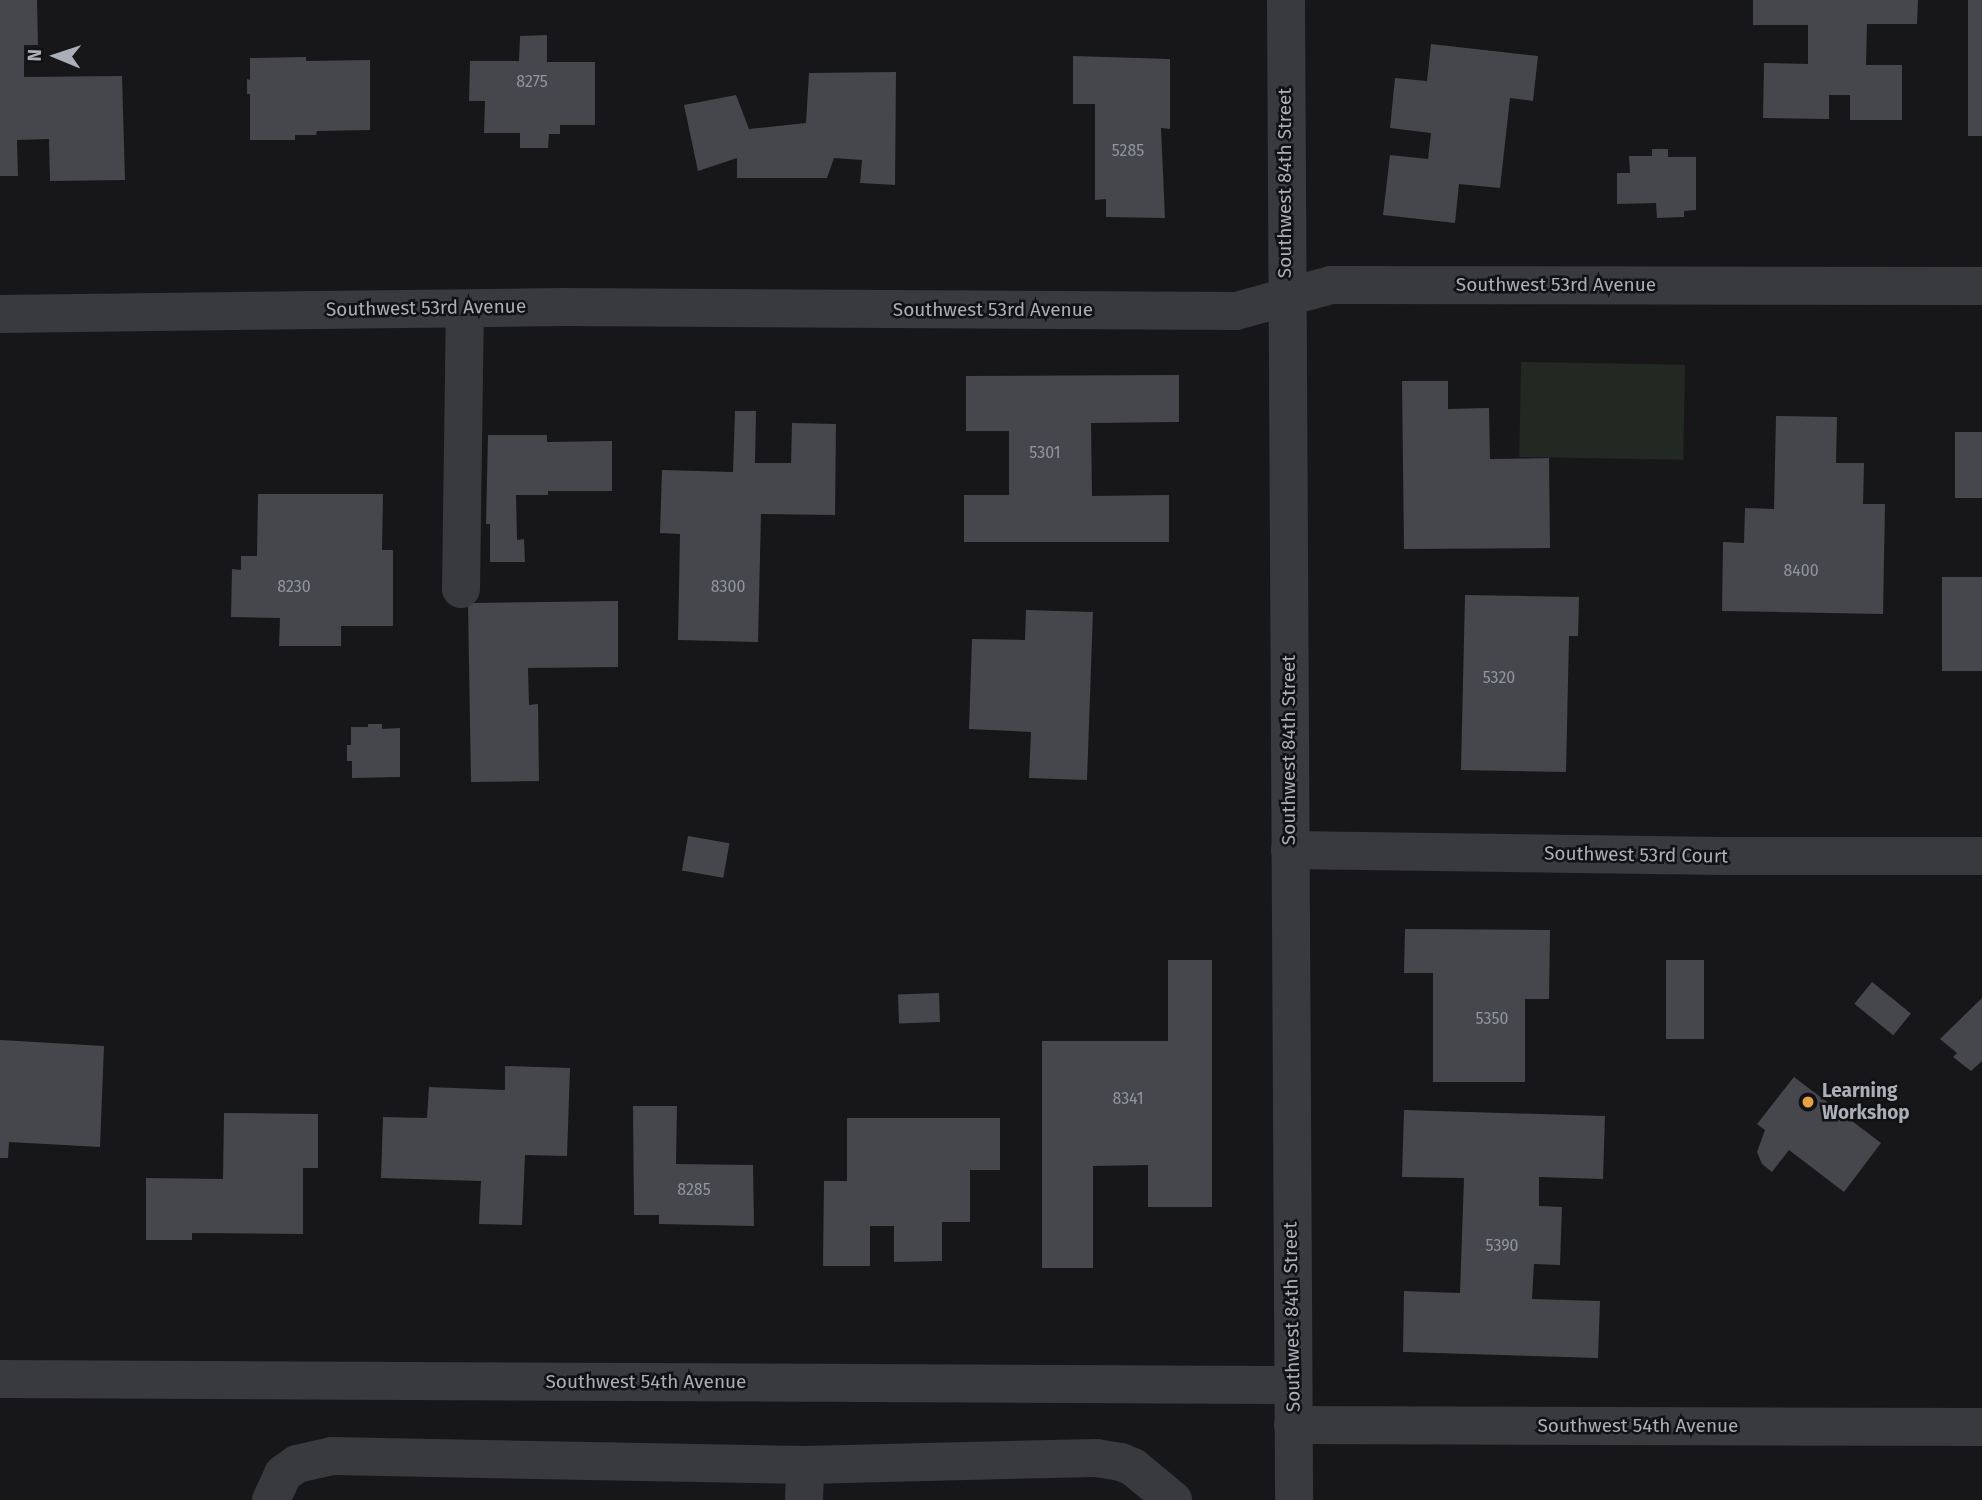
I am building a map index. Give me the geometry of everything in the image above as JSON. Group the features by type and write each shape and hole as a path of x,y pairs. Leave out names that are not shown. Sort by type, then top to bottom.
{"street":[{"name":"Southwest 84th Street","path":"1286,0 1285,297 1294,1500"},
{"name":"Southwest 53rd Avenue","path":"0,314 465,309 1236,311 1331,285 1982,286"},
{"path":"461,589 465,309"},
{"name":"Southwest 53rd Court","path":"1290,850 1722,856 1982,856"},
{"name":"Southwest 54th Avenue","path":"0,1379 1292,1385"},
{"name":"Southwest 54th Avenue","path":"1293,1425 1982,1427"},
{"path":"271,1500 283,1474 298,1464 332,1456 804,1482 1109,1459 1133,1467 1173,1500"}],"shaded area":[{"path":"1521,362 1685,365 1683,460 1519,457"}],"building":[{"path":"0,0 37,0 38,45 24,45 24,77 122,76 125,180 50,181 49,139 17,140 18,176 0,176"},
{"path":"1753,0 1918,0 1917,24 1867,24 1866,65 1902,65 1902,120 1850,120 1850,95 1829,95 1829,119 1763,118 1764,63 1808,64 1808,25 1753,25"},
{"path":"1968,0 1982,0 1982,136 1968,136"},
{"path":"547,35 547,62 595,62 595,125 560,125 560,134 549,134 548,148 520,148 520,133 484,133 485,101 469,101 470,61 519,61 520,36"},
{"path":"1431,44 1538,56 1533,101 1510,98 1500,188 1459,184 1455,223 1383,215 1390,155 1428,159 1431,133 1390,128 1395,78 1427,81"},
{"path":"1073,56 1170,59 1170,129 1161,128 1165,218 1106,217 1106,199 1095,200 1095,104 1073,104"},
{"path":"306,57 306,61 370,60 370,130 317,131 316,135 295,135 295,140 250,140 250,94 247,94 247,79 250,80 250,58"},
{"path":"896,72 895,185 860,183 862,160 834,158 827,178 737,178 737,158 698,171 684,105 736,95 749,129 806,123 809,73"},
{"path":"1652,149 1668,149 1668,157 1696,157 1696,210 1684,211 1684,217 1657,218 1656,203 1617,204 1617,173 1630,173 1629,156 1652,156"},
{"path":"1179,375 1179,422 1091,423 1092,496 1169,495 1169,542 964,542 964,495 1009,495 1009,431 966,431 966,376"},
{"path":"1402,381 1448,381 1448,409 1489,408 1490,459 1549,458 1550,548 1404,549"},
{"path":"735,411 756,411 755,463 791,463 792,423 836,424 835,515 761,514 758,642 678,640 680,534 660,533 662,470 733,472"},
{"path":"1776,416 1837,417 1836,463 1864,463 1863,504 1885,504 1883,614 1722,611 1723,542 1744,543 1745,508 1774,509"},
{"path":"1955,432 1982,432 1982,498 1955,498"},
{"path":"488,435 547,435 547,442 612,441 612,491 548,491 548,495 516,495 517,540 524,539 525,562 490,562 490,524 486,524"},
{"path":"258,494 383,494 382,550 393,550 393,626 341,626 341,646 279,646 280,618 231,617 232,569 241,570 241,556 257,556"},
{"path":"1942,577 1982,577 1982,671 1942,671"},
{"path":"1465,595 1579,597 1578,636 1569,636 1566,772 1461,770"},
{"path":"618,601 618,667 528,668 529,705 538,704 539,781 471,782 468,603"},
{"path":"1026,610 1093,612 1087,780 1029,778 1031,732 969,729 972,639 1025,640"},
{"path":"368,724 382,724 382,729 400,728 400,777 352,778 352,761 347,761 347,745 351,745 351,727 368,727"},
{"path":"688,836 729,843 723,878 682,870"},
{"path":"1405,929 1550,930 1549,999 1525,999 1525,1082 1433,1082 1433,973 1404,973"},
{"path":"1168,960 1212,960 1212,1207 1148,1207 1148,1165 1093,1166 1093,1268 1042,1268 1042,1041 1168,1041"},
{"path":"1666,960 1704,960 1704,1039 1666,1039"},
{"path":"1872,982 1911,1013 1893,1035 1854,1004"},
{"path":"939,993 940,1022 899,1023 898,994"},
{"path":"1982,998 1982,1061 1971,1071 1953,1057 1957,1053 1940,1039"},
{"path":"0,1040 104,1046 100,1147 9,1142 8,1158 0,1158"},
{"path":"505,1066 570,1068 567,1156 525,1155 522,1225 479,1224 481,1181 381,1178 383,1117 427,1118 429,1087 505,1090"},
{"path":"1794,1077 1881,1143 1844,1192 1789,1150 1772,1172 1762,1164 1757,1152 1765,1130 1757,1124"},
{"path":"633,1106 677,1106 676,1164 753,1165 754,1226 659,1224 659,1215 634,1215"},
{"path":"1404,1110 1605,1116 1603,1179 1539,1177 1539,1206 1562,1207 1560,1265 1534,1264 1532,1299 1600,1301 1598,1358 1403,1352 1404,1291 1460,1293 1464,1178 1402,1177"},
{"path":"224,1113 318,1114 318,1168 303,1168 303,1234 192,1233 192,1240 146,1240 146,1178 223,1179"},
{"path":"847,1118 1000,1118 1000,1170 970,1170 970,1222 942,1222 942,1261 894,1262 894,1226 870,1226 870,1266 823,1266 824,1181 847,1181"}],"place":[{"name":"Learning Workshop","path":"1808,1102"}]}
